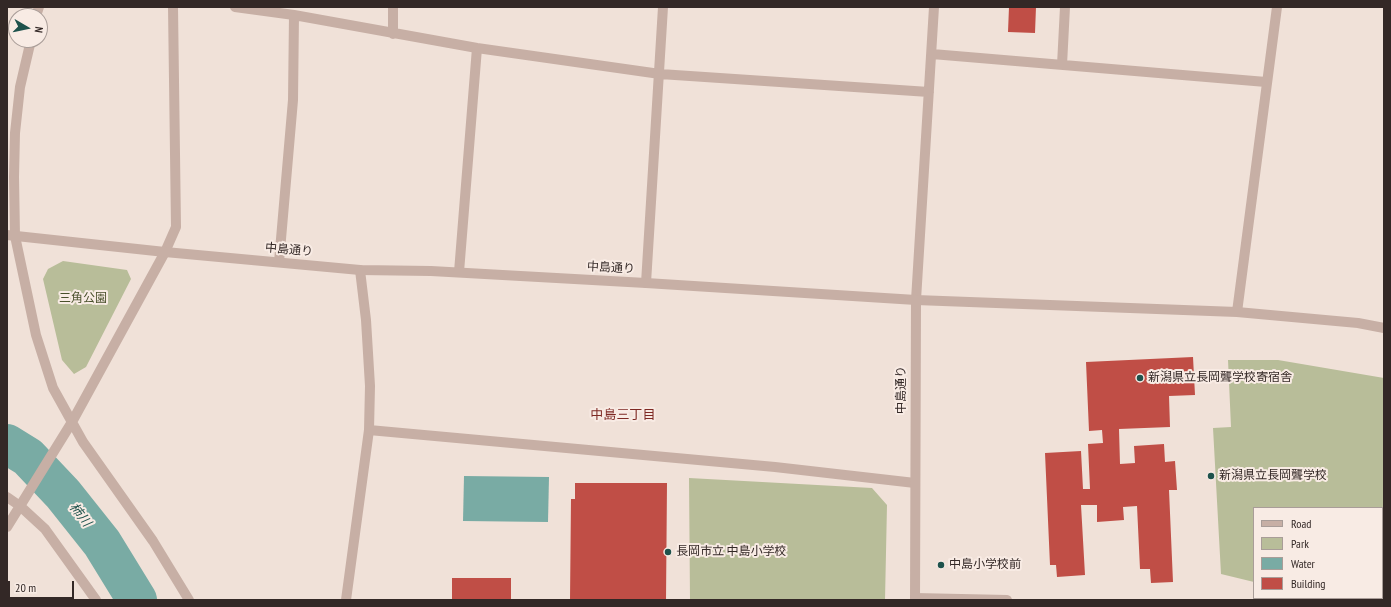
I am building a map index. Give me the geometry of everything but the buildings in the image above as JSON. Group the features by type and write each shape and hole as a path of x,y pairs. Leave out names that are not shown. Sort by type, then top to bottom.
{"street":[{"path":"7,527 72,422 166,252 176,227 173,7"},
{"path":"235,7 294,15 393,34 478,48 660,74 929,92"},
{"path":"393,34 394,7"},
{"path":"646,283 663,7"},
{"path":"934,7 916,300 1237,312 1358,323 1384,328"},
{"path":"1062,65 1065,7"},
{"path":"1237,312 1277,7"},
{"path":"279,262 293,100 294,15"},
{"path":"29,48 20,87 15,133 11,235 36,335 53,388 83,442 153,541 189,600"},
{"path":"459,272 478,48"},
{"path":"932,54 1266,82"},
{"name":"中島通り","path":"11,235 166,252 360,270 459,272 916,300 915,599"},
{"path":"346,600 369,430 369,371 366,320 360,270"},
{"path":"369,430 775,467 915,483"},
{"path":"7,497 20,506 45,529 96,600"},
{"path":"915,599 1007,600"}],"green space":[{"name":"三角公園","path":"63,261 127,270 131,279 86,367 74,374 62,360 43,279 48,269"},
{"path":"1228,360 1278,360 1384,378 1384,600 1275,599 1383,599 1383,507 1253,507 1253,582 1221,574 1213,428 1231,427"},
{"path":"689,478 872,488 887,505 885,600 690,600"}],"water":[{"path":"464,476 549,477 548,522 463,521"}],"waterway":[{"name":"柿川","path":"7,444 28,457 63,494 102,543 137,600"}],"place":[{"name":"新潟県立長岡聾学校寄宿舎","path":"1140,378"},
{"name":"新潟県立長岡聾学校","path":"1211,476"},
{"name":"長岡市立 中島小学校","path":"668,552"},
{"name":"中島小学校前","path":"941,565"}],"district":[{"name":"中島三丁目","path":"623,415"}]}
